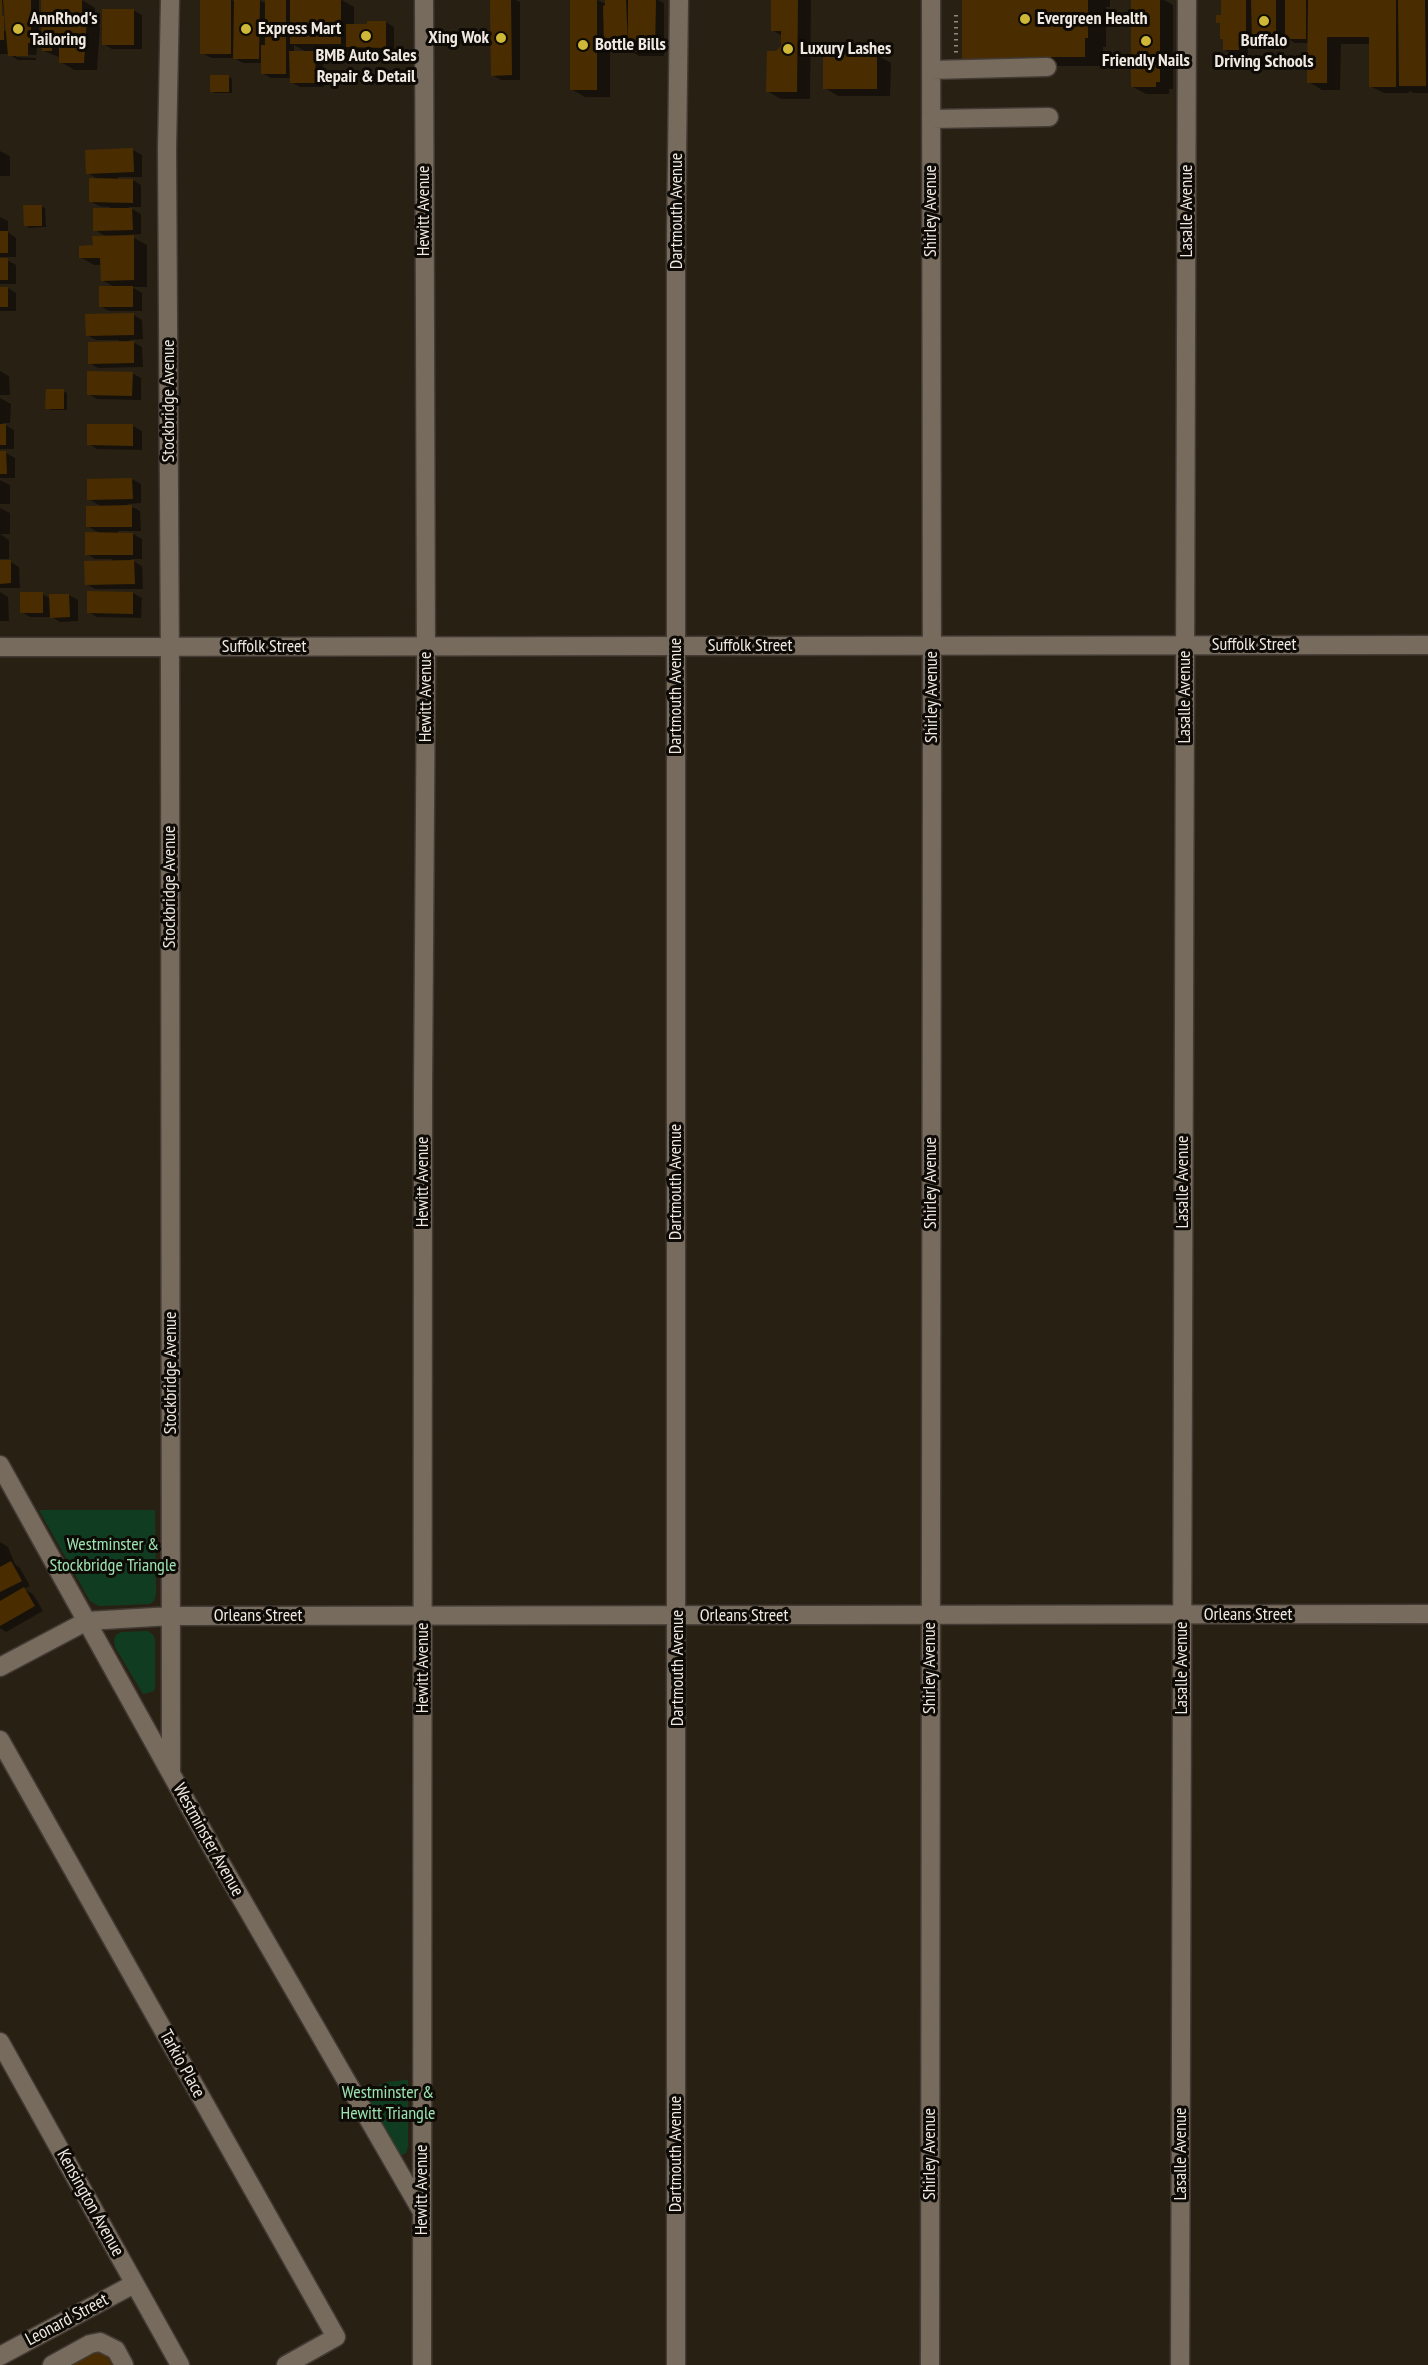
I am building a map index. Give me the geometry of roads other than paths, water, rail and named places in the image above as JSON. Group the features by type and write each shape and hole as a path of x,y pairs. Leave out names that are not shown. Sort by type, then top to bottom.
{"street":[{"name":"Stockbridge Avenue","path":"170,0 167,161 171,1773"},
{"name":"Hewitt Avenue","path":"422,2365 423,1078 426,648 423,0"},
{"name":"Dartmouth Avenue","path":"676,2365 678,1616 676,647 679,0"},
{"name":"Shirley Avenue","path":"930,2365 931,0"},
{"name":"Lasalle Avenue","path":"1180,2365 1187,0"},
{"path":"931,70 1047,67"},
{"path":"931,119 1049,117"},
{"name":"Suffolk Street","path":"0,647 1428,645"},
{"name":"Westminster Avenue","path":"0,1465 226,1874 422,2212"},
{"name":"Orleans Street","path":"0,1667 87,1621 171,1616 1428,1614"},
{"name":"Tarkio Place","path":"0,1740 336,2337 286,2365"},
{"name":"Kensington Avenue","path":"0,2042 180,2365"},
{"name":"Leonard Street","path":"10,2357 134,2284"},
{"path":"52,2365 90,2344 100,2342 116,2349 124,2365"}],"place":[{"name":"Evergreen Health","path":"1025,19"},
{"name":"Buffalo Driving Schools","path":"1264,21"},
{"name":"AnnRhod's Tailoring","path":"18,29"},
{"name":"Express Mart","path":"246,29"},
{"name":"BMB Auto Sales Repair & Detail","path":"366,36"},
{"name":"Xing Wok","path":"501,38"},
{"name":"Friendly Nails","path":"1146,41"},
{"name":"Bottle Bills","path":"583,45"},
{"name":"Luxury Lashes","path":"788,49"}],"park label":[{"name":"Westminster & Stockbridge Triangle","path":"113,1555"},
{"name":"Westminster & Hewitt Triangle","path":"388,2103"}]}
